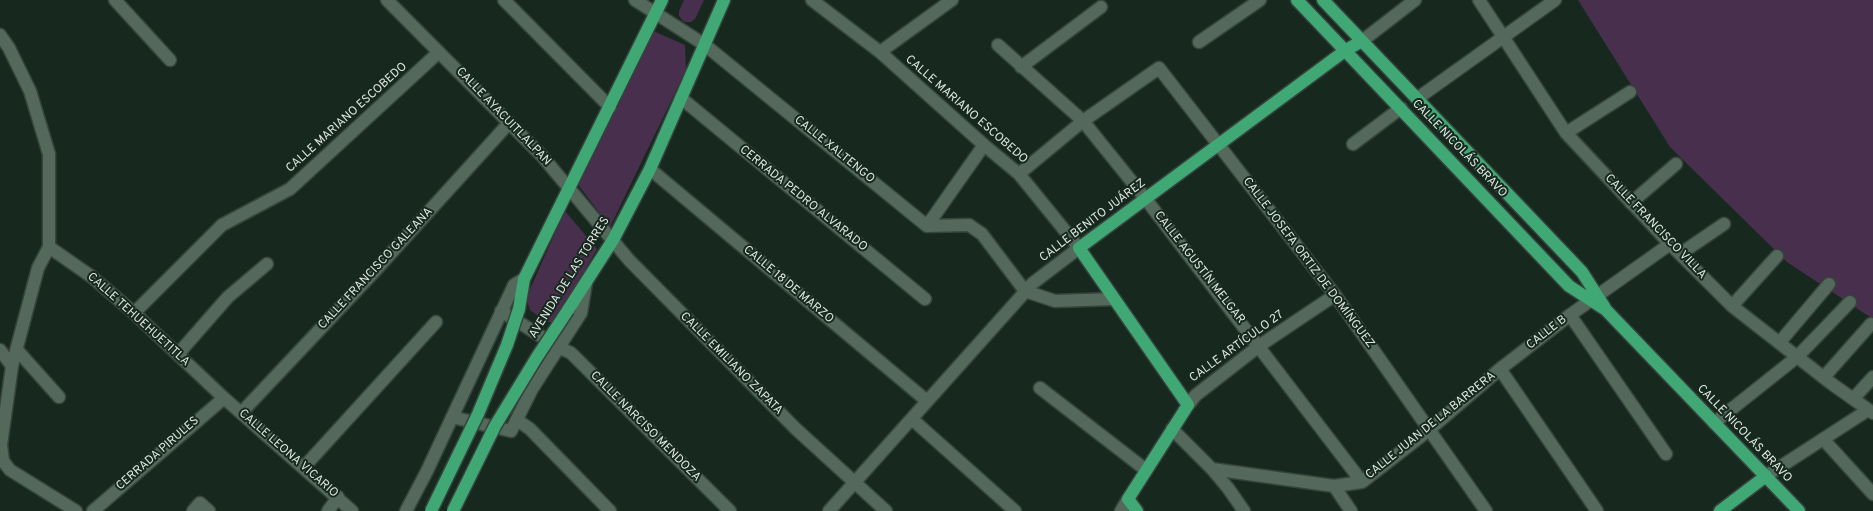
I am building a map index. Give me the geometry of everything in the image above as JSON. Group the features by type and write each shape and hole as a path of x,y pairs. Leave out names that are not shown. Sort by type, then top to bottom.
{"main road":[{"name":"AVENIDA DE LAS TORRES","path":"431,511 478,414 507,344 519,309 524,279 662,0"},
{"name":"AVENIDA DE LAS TORRES","path":"453,511 495,426 536,357 613,240 650,169 724,0"},
{"name":"CALLE NICOLÁS BRAVO","path":"1297,0 1569,286 1594,298"},
{"name":"CALLE NICOLÁS BRAVO","path":"1323,0 1575,265 1594,298 1799,511"},
{"name":"CALLE BENITO JUÁREZ","path":"1078,248 1346,50 1362,41"},
{"name":"CALLE MARIANO ESCOBEDO","path":"1078,248 1188,405"},
{"name":"CALLE ARTÍCULO 27","path":"1128,499 1188,405"},
{"path":"1720,511 1766,476"},
{"path":"1128,499 1137,511"}],"street":[{"path":"114,0 170,60"},
{"name":"CALLE AYACUITLALPAN","path":"387,0 542,156 613,240"},
{"path":"504,0 610,107"},
{"name":"CALLE XALTENGO","path":"635,0 704,45 927,226"},
{"name":"CALLE MARIANO ESCOBEDO","path":"812,0 880,52 1019,174 1078,248"},
{"path":"880,52 952,0"},
{"path":"1199,42 1260,0"},
{"name":"CALLE BENITO JUÁREZ","path":"1362,41 1416,0"},
{"path":"1418,98 1555,0"},
{"name":"CALLE FRANCISCO VILLA","path":"1485,2 1503,36 1566,132 1631,203 1732,306 1871,412"},
{"path":"1021,67 1101,7"},
{"path":"0,35 9,48 30,90 49,154 49,246 38,268 12,366 1,445 3,462 10,470 76,511"},
{"name":"CALLE AGUSTÍN MELGAR","path":"998,45 1083,121 1145,198 1362,482"},
{"name":"CALLE MARIANO ESCOBEDO","path":"134,313 222,225 290,189 439,52"},
{"name":"CALLE JOSEFA ORTIZ DE DOMÍNGUEZ","path":"1083,121 1159,68 1335,295 1486,511"},
{"path":"1566,132 1630,92"},
{"name":"CERRADA PEDRO ALVARADO","path":"681,98 925,299"},
{"path":"1352,144 1401,108"},
{"path":"1019,174 1083,121"},
{"name":"CALLE FRANCISCO GALEANA","path":"240,413 374,272 509,123"},
{"path":"927,226 984,145"},
{"path":"1631,203 1676,164"},
{"name":"CALLE 18 DE MARZO","path":"650,169 927,401"},
{"path":"1680,254 1724,224"},
{"path":"927,226 969,225 982,234 1025,291 1055,301 1114,299"},
{"name":"CALLE EMILIANO ZAPATA","path":"613,240 636,267 796,429 886,511"},
{"name":"CALLE B","path":"1500,369 1570,315 1670,244"},
{"name":"CALLE TEHUEHUETITLA","path":"49,246 92,277 134,313 224,398"},
{"name":"CALLE BENITO JUÁREZ","path":"829,511 1025,291 1078,248"},
{"path":"1732,306 1777,256"},
{"path":"178,354 228,297 267,264"},
{"path":"406,511 514,285 524,279"},
{"path":"452,417 512,431 532,389 581,313 586,283"},
{"path":"1779,343 1829,284"},
{"name":"CALLE ARTÍCULO 27","path":"1188,405 1196,395 1259,346 1335,295"},
{"path":"1714,423 1797,357 1850,302"},
{"name":"CALLE NARCISO MENDOZA","path":"501,311 558,347 571,353 730,511"},
{"path":"1570,315 1666,454"},
{"path":"304,467 436,322"},
{"path":"1824,377 1871,324"},
{"path":"0,350 12,366"},
{"path":"17,350 59,397"},
{"path":"1500,369 1597,511"},
{"name":"CALLE JUAN DE LA BARRERA","path":"1212,469 1334,486 1362,482 1429,430 1500,369"},
{"path":"1853,399 1873,377"},
{"path":"1040,388 1146,470"},
{"name":"CALLE LEONA VICARIO","path":"224,398 352,511"},
{"name":"CERRADA PIRULES","path":"93,511 224,398"},
{"path":"1766,476 1871,412"},
{"path":"912,418 1015,511"},
{"path":"517,420 530,429 609,511"},
{"path":"1172,430 1212,469 1244,511"},
{"path":"1823,440 1873,494"},
{"path":"1334,486 1351,511"},
{"path":"328,511 338,498"},
{"name":"CALLE ARTÍCULO 27","path":"1121,511 1128,499"},
{"path":"193,511 200,503 209,511"}],"shaded area":[{"path":"684,0 704,0 695,19 691,22 684,22 679,16"},
{"path":"1578,0 1873,0 1873,319 1787,262 1670,147"},
{"path":"651,30 685,45 686,70 610,227 577,183"},
{"path":"565,211 597,249 555,322 546,322 530,310 526,298"}]}
